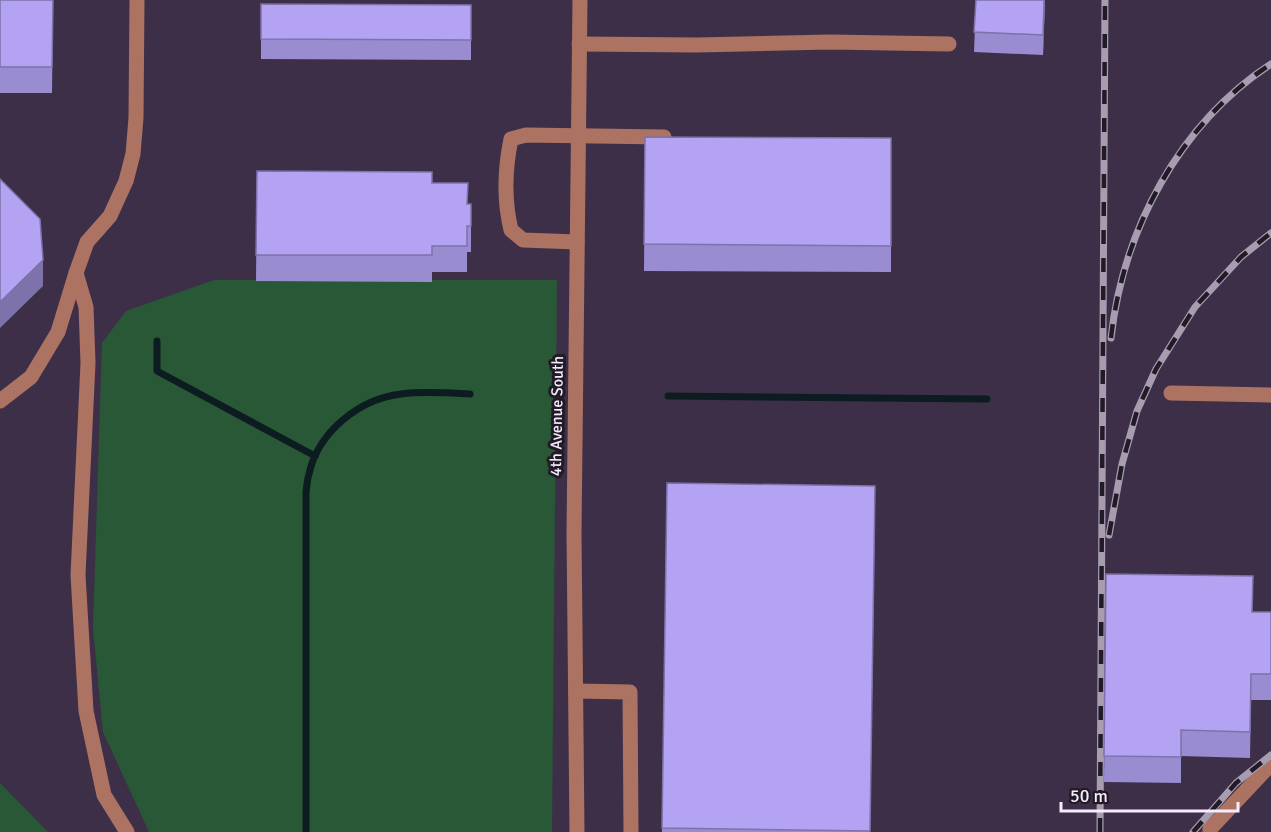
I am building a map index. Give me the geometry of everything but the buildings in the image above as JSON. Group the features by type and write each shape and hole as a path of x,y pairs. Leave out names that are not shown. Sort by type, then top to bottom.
{"street":[{"path":"0,401 31,377 58,332 87,242 110,216 126,181 134,154 137,0"},
{"name":"4th Avenue South","path":"577,832 574,533 580,0"},
{"path":"579,44 697,45 830,42 949,44"},
{"path":"577,242 523,240 511,230 507,213 507,156 511,139 526,135 679,137"},
{"path":"76,273 86,307 88,363 78,575 86,711 104,795 127,832"},
{"path":"1171,393 1271,395"},
{"path":"576,691 630,692 630,832"},
{"path":"1210,832 1271,764"}],"green space":[{"path":"214,280 557,280 552,832 149,832 103,732 93,628 102,343 126,311"},
{"path":"0,783 48,832 0,832"}],"waterway":[{"path":"157,341 157,371 315,456"},
{"path":"306,832 306,492 308,476 314,459 321,444 331,432 356,410 370,403 385,397 410,393 470,394"},
{"path":"668,396 987,399"}],"railway":[{"path":"1100,832 1105,0"},
{"path":"1111,338 1128,258 1161,183 1183,149 1209,117 1238,89 1271,64"},
{"path":"1109,535 1122,464 1137,411 1156,369 1195,307 1241,257 1271,233"},
{"path":"1193,832 1236,783 1271,755"}]}
